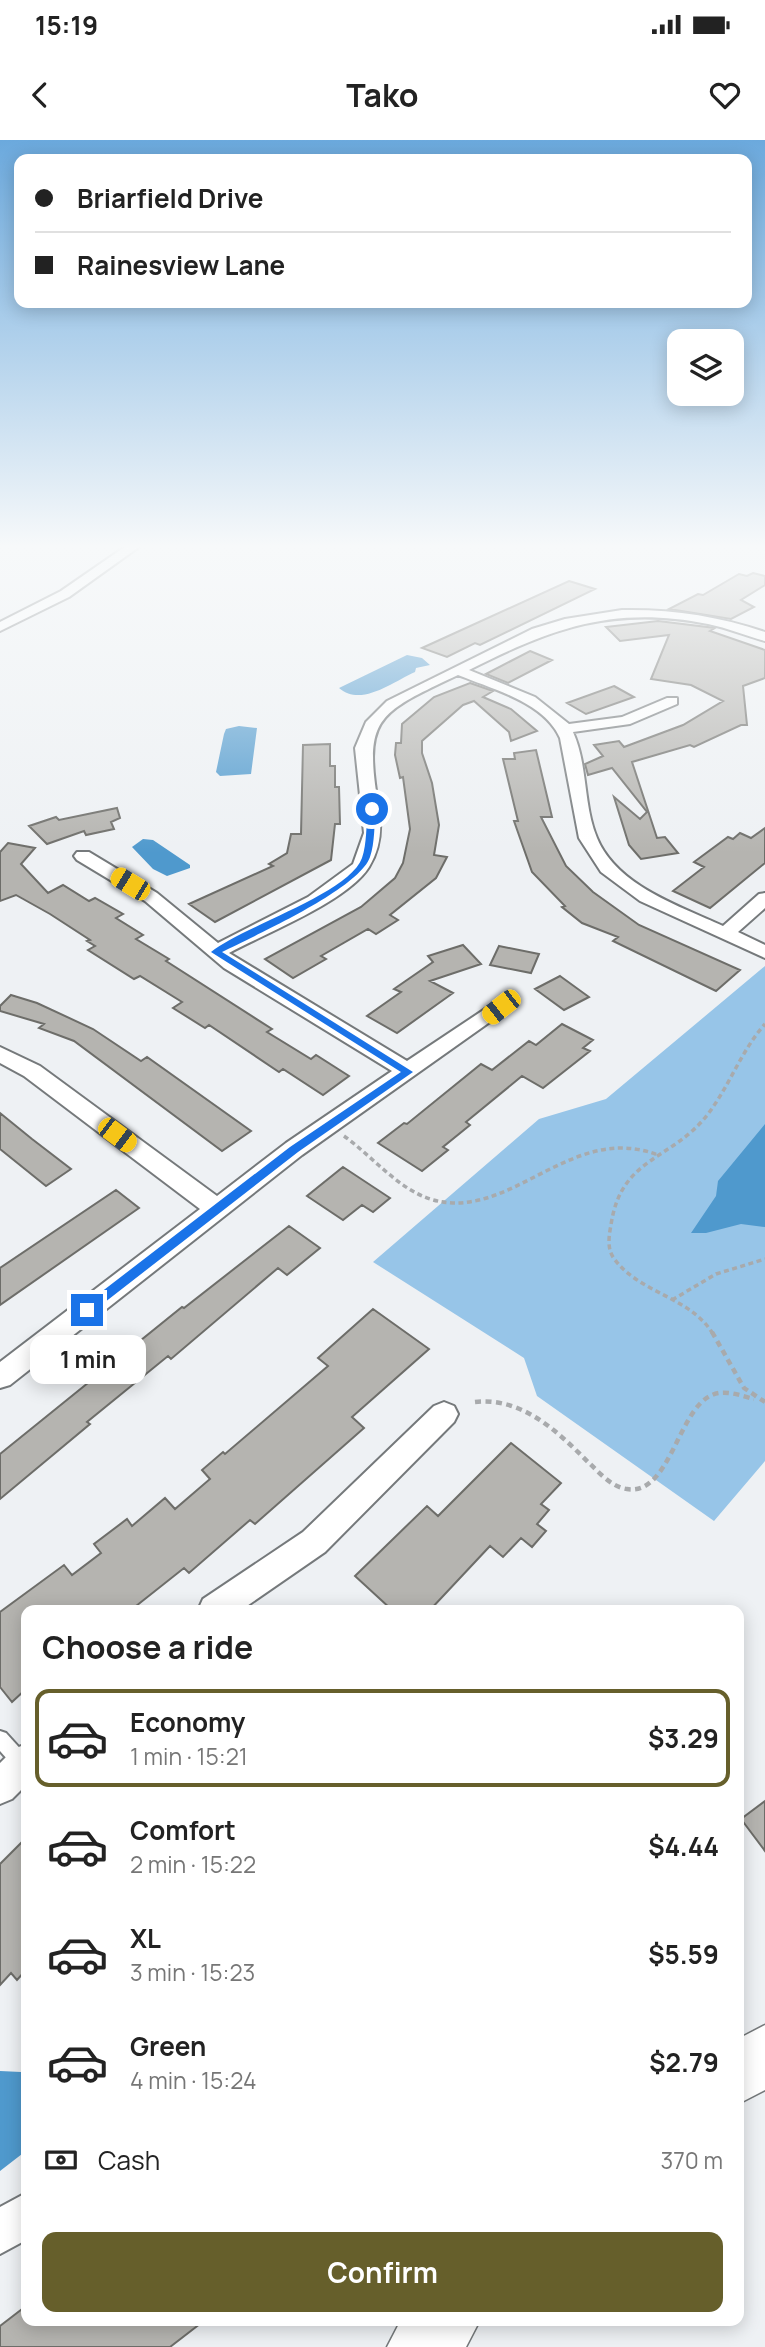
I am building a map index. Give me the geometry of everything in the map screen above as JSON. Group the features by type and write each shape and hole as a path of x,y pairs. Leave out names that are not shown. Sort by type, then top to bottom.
{"main road":[{"path":"744,2071 765,2053"},
{"path":"419,2347 442,2326"}],"street":[{"path":"216,952 333,890 355,873 366,859 370,835 372,809 362,757 369,730 399,699 507,647"},
{"path":"458,670 530,700 550,713 565,729 588,838 599,860 618,878 646,897 765,952"},
{"path":"565,729 625,721 672,701"},
{"path":"83,856 158,902 216,952 408,1072"},
{"path":"725,934 765,898"},
{"path":"0,1377 294,1149 501,1007"},
{"path":"0,1054 32,1071 217,1209"},
{"path":"222,1605 314,1542 444,1414"},
{"path":"0,2233 21,2218"}],"lane":[{"path":"0,1739 16,1771"}],"path":[{"path":"756,1399 749,1394 702,1320 613,1258 610,1225 615,1200 624,1180 639,1166 692,1132 709,1113 749,1043 765,1024"},
{"path":"343,1135 420,1194 458,1203 481,1200 593,1150 636,1148 658,1155"},
{"path":"672,1301 701,1281 731,1268 765,1259"},
{"path":"475,1402 496,1400 518,1405 607,1480 622,1490 635,1490 659,1474 700,1403 710,1395 720,1393 765,1402"}],"shaded area":[{"path":"407,655 422,658 430,665 416,668 415,672 366,694 348,693 339,688"},
{"path":"239,726 257,728 251,774 220,776 216,772 224,734 226,729"},
{"path":"143,839 153,840 190,865 190,868 167,876 153,869 132,847"},
{"path":"765,966 765,1461 714,1521 537,1396 524,1358 373,1262 539,1119 606,1099"},
{"path":"765,1124 765,1227 741,1224 706,1233 691,1233 716,1196 718,1181"},
{"path":"0,2071 21,2072 21,2155 0,2171"}],"building":[{"path":"424,647 467,647 447,657 422,648"},
{"path":"664,647 756,647 765,650 765,678 743,686 747,725 741,725 694,747 690,745 632,762 657,838 665,837 678,853 641,859 629,845 614,797 640,819 647,812 612,768 588,775 585,764 603,756 594,745 619,741 624,747 683,725 723,701 691,685 651,679"},
{"path":"530,651 552,660 508,683 486,674"},
{"path":"470,683 493,691 483,697 511,709 537,731 511,741 509,732 474,701 463,705 422,741 422,753 432,783 439,825 434,855 447,857 436,878 390,915 398,920 376,934 368,929 321,956 326,959 293,978 265,959 361,907 395,878 403,863 410,829 403,777 400,778 395,755 396,743 401,743 402,724 434,697"},
{"path":"614,686 634,697 586,714 567,703"},
{"path":"330,744 330,766 335,766 335,787 339,787 340,824 335,824 331,860 215,922 189,904 273,866 269,864 287,853 291,834 301,834 303,745"},
{"path":"536,750 552,817 541,817 566,866 593,892 639,925 740,970 716,991 613,941 618,937 582,923 562,907 565,906 532,872 514,821 518,821 503,759 515,759 514,753"},
{"path":"117,808 120,818 111,822 114,829 86,835 84,831 47,844 29,826 56,817 59,820"},
{"path":"765,828 765,863 710,908 673,891 704,867 694,862 728,837 733,839 740,833 751,838"},
{"path":"8,843 35,848 21,864 48,893 63,885 89,901 95,898 123,914 116,918 143,935 136,939 169,959 166,961 272,1029 267,1032 311,1059 316,1055 349,1076 323,1095 283,1069 279,1072 209,1025 205,1028 173,1008 182,1002 140,976 134,979 88,950 95,946 87,941 90,940 50,914 16,895 0,901 0,852"},
{"path":"463,945 481,964 430,981 453,993 397,1033 367,1016 401,992 394,989 433,962 428,956"},
{"path":"499,946 539,954 531,973 490,965"},
{"path":"560,976 589,997 564,1010 535,989"},
{"path":"11,995 37,1003 93,1029 141,1061 147,1057 251,1131 222,1151 74,1041 39,1028 44,1024 0,1011 0,1006"},
{"path":"562,1024 593,1040 583,1048 590,1051 543,1088 522,1076 466,1122 470,1125 443,1147 448,1150 422,1171 378,1143 404,1123 407,1124 481,1064 492,1070 529,1041 536,1045"},
{"path":"0,1113 71,1169 46,1186 0,1149"},
{"path":"343,1167 390,1198 373,1212 362,1205 343,1220 307,1196"},
{"path":"116,1190 139,1208 0,1305 0,1268"},
{"path":"289,1226 320,1248 287,1275 278,1268 171,1359 168,1356 87,1422 90,1424 0,1499 0,1454 182,1307"},
{"path":"373,1309 429,1349 352,1417 364,1428 255,1524 250,1520 189,1573 184,1568 137,1605 21,1605 21,1694 12,1702 0,1687 0,1612 64,1565 72,1575 101,1553 94,1544 127,1519 132,1526 165,1498 175,1509 210,1479 202,1470 223,1452 225,1454 328,1366 318,1358"},
{"path":"511,1443 561,1483 541,1504 549,1510 537,1524 546,1531 532,1547 521,1538 503,1557 490,1546 435,1605 387,1605 355,1576 427,1506 438,1516"},
{"path":"765,1801 765,1851 744,1823 744,1817"},
{"path":"21,1843 21,1976 17,1980 11,1973 0,1985 0,1864"},
{"path":"21,2310 21,2326 197,2326 170,2347 0,2347 0,2326"}],"route":[{"path":"87,1310 294,1149 408,1072 231,964 216,952 333,890 355,873 366,859 372,809"}]}
